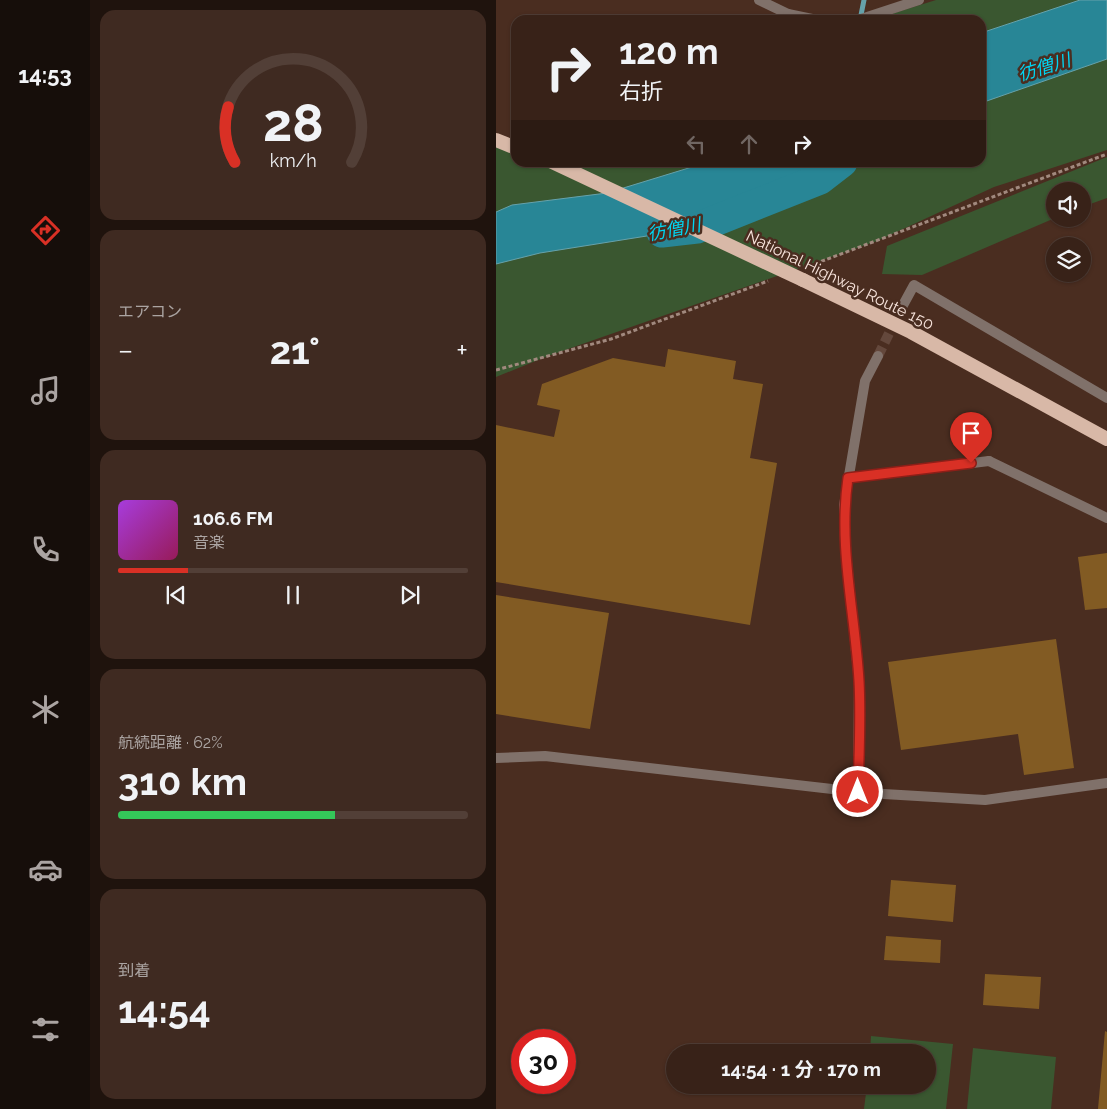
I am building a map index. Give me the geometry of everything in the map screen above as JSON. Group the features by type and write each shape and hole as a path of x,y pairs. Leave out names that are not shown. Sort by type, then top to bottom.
{"highway":[{"path":"496,140 511,146"},
{"name":"National Highway Route 150","path":"563,167 803,274 1107,439"}],"street":[{"path":"759,0 793,15"},
{"path":"873,15 919,0"},
{"path":"902,307 914,285 1107,398"},
{"path":"858,792 859,681 845,543 844,505 865,381 878,356"},
{"path":"848,478 989,461 1107,518"},
{"path":"496,758 545,756 858,792 985,800 1107,783"}],"path":[{"path":"803,274 1107,154"},
{"path":"496,370 611,339 776,278"}],"green space":[{"path":"936,0 1107,0 1107,150 994,187 877,241 548,356 496,377 496,145 511,140 511,167 986,167 986,15 888,15"},
{"path":"1107,157 1107,198 1091,204 1091,182 1046,182 1046,222 922,275 882,274 887,246"},
{"path":"871,1036 953,1044 946,1109 864,1109 866,1094 936,1094 936,1044 870,1044"},
{"path":"973,1048 1056,1057 1051,1109 967,1109"}],"water":[{"path":"1080,0 1107,0 1107,59 986,101 986,31"},
{"path":"692,167 820,167 697,228 540,253 496,264 496,212 512,205 607,193"}],"building":[{"path":"668,349 736,361 733,379 763,384 750,458 777,463 750,625 496,582 496,425 554,437 560,410 537,405 542,384 613,358 665,367"},
{"path":"1107,553 1107,608 1085,610 1078,557"},
{"path":"496,595 609,613 590,729 496,714"},
{"path":"1056,639 1074,768 1024,775 1018,734 901,750 888,662"},
{"path":"891,880 956,885 953,922 888,916"},
{"path":"886,936 941,940 940,963 884,960"},
{"path":"985,974 1041,977 1039,1009 983,1005"},
{"path":"1105,1031 1107,1032 1107,1109 1098,1109"}],"waterway":[{"path":"861,15 864,0"},
{"name":"彷僧川","path":"662,232 697,228 820,179 836,167"}],"tunnel":[{"path":"878,356 902,307"}],"route":[{"path":"858,792 859,681 845,543 844,505 848,478 971,463"}]}
